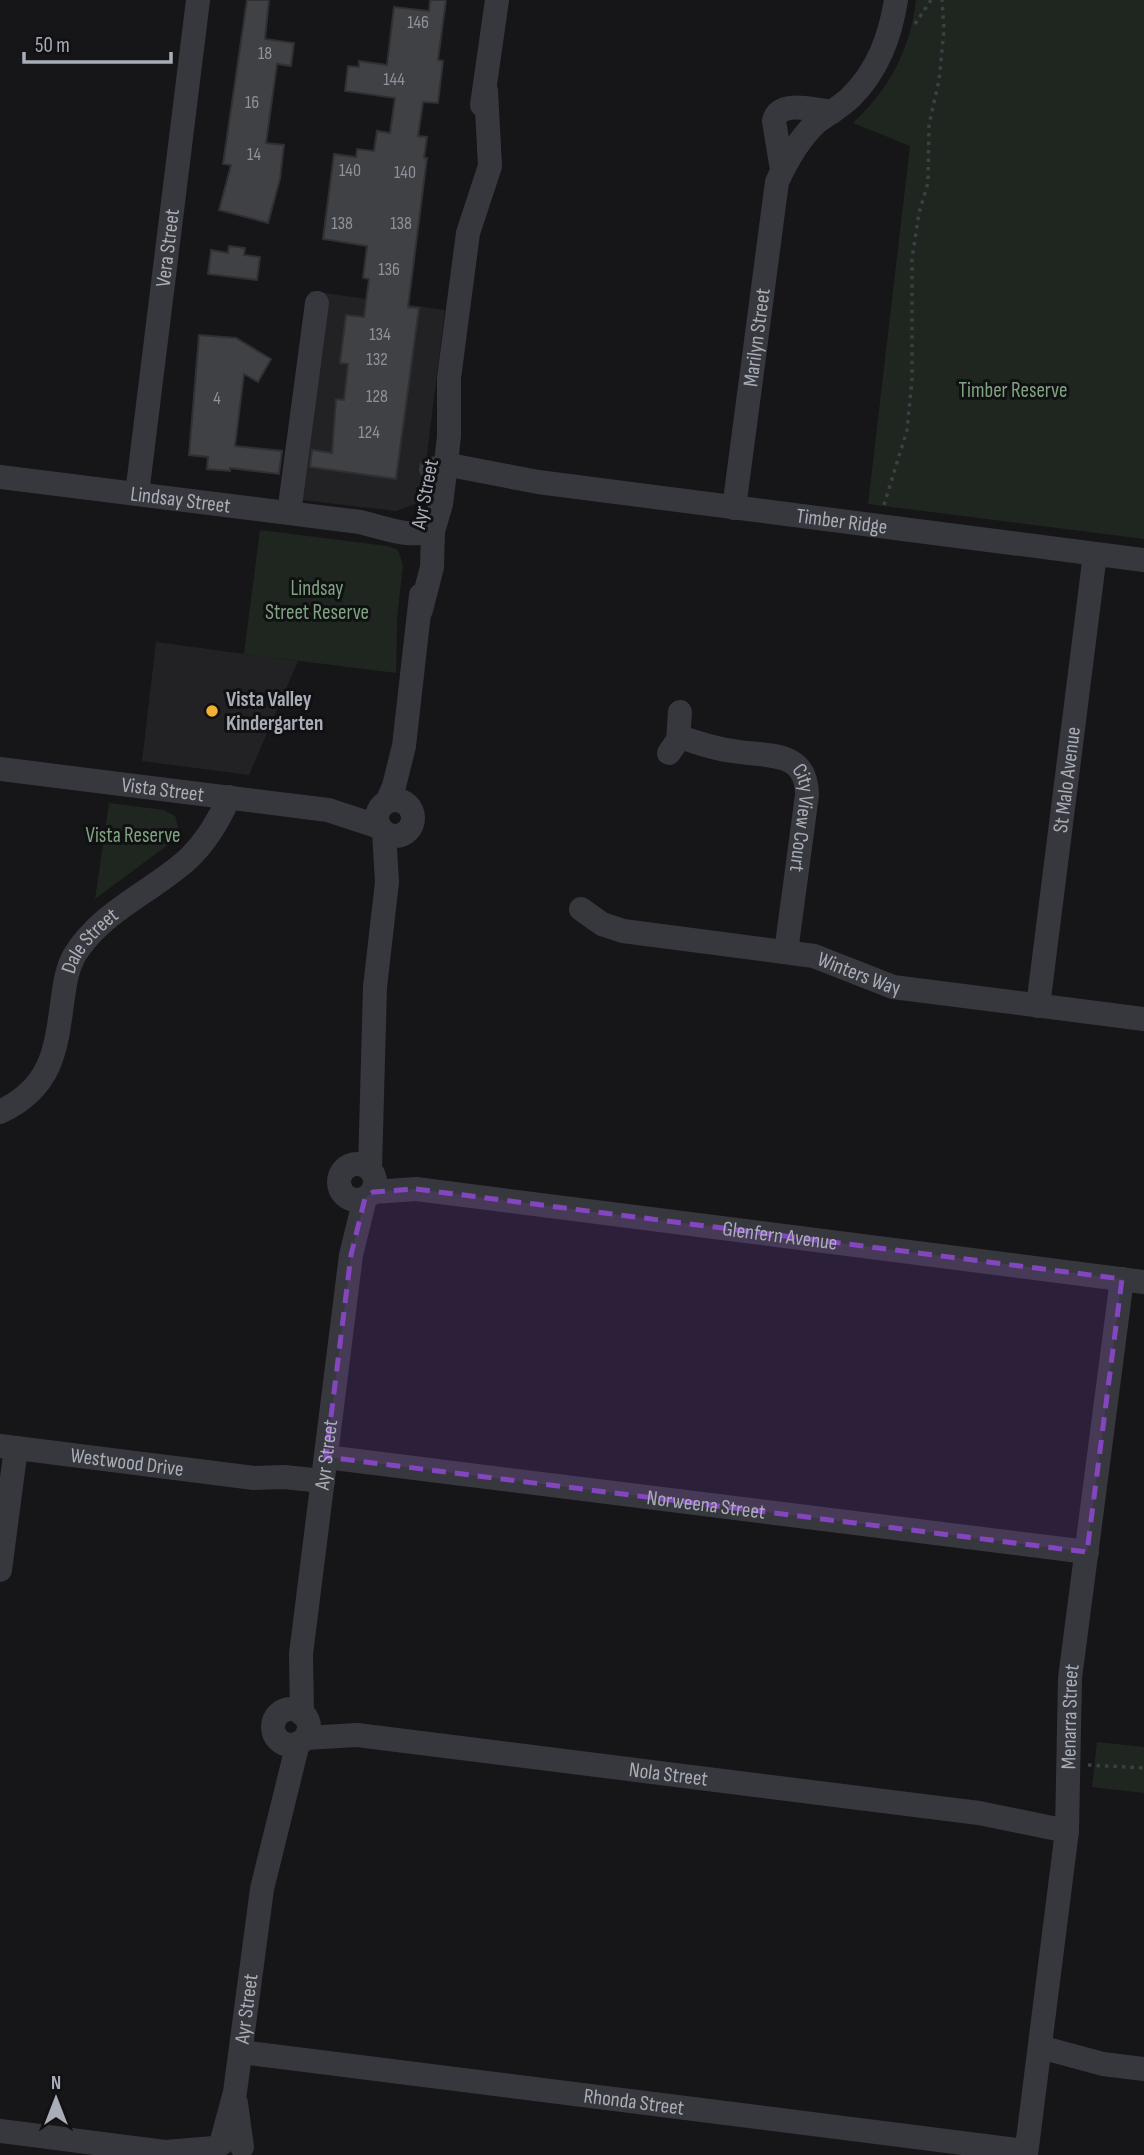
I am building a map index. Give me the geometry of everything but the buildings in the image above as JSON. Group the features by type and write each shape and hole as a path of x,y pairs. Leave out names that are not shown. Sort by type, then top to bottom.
{"street":[{"name":"Vera Street","path":"137,495 198,0"},
{"name":"Ayr Street","path":"227,2150 260,1900 295,1728 301,1654 351,1255 370,1183 375,987 387,882 391,817 404,746 421,610 432,568 423,529 441,504 441,470 450,416 449,378 468,233 490,166 486,91 497,0"},
{"name":"Marilyn Street","path":"734,508 774,195 782,170 803,139 815,125 850,98 878,61 892,26 896,0"},
{"name":"Marilyn Street","path":"782,170 775,114 789,108 832,112"},
{"path":"289,513 317,303"},
{"name":"Timber Ridge","path":"441,470 485,470 538,482 1144,560"},
{"name":"Lindsay Street","path":"0,477 360,522 392,531 423,529"},
{"name":"St Malo Avenue","path":"1038,1006 1095,554"},
{"name":"City View Court","path":"680,712 674,745 780,757 803,772 807,795 786,952"},
{"name":"Vista Street","path":"0,769 391,817"},
{"name":"Dale Street","path":"0,1112 25,1097 44,1077 57,1037 66,978 82,944 103,923 186,860 212,828 229,797"},
{"name":"Winters Way","path":"581,909 602,924 623,931 786,952 829,961 893,987 1144,1019"},
{"name":"Ayr Street","path":"351,1255 343,1178 360,1139 371,1096"},
{"name":"Glenfern Avenue","path":"343,1178 360,1164 370,1183 1133,1280"},
{"path":"343,1178 344,1194 354,1200 370,1183"},
{"name":"Menarra Street","path":"1026,2153 1067,1823 1070,1678 1087,1552 1133,1280"},
{"path":"0,1570 8,1448"},
{"name":"Westwood Drive","path":"8,1448 254,1478 284,1477 322,1487"},
{"name":"Norweena Street","path":"326,1457 1087,1552"},
{"name":"Nola Street","path":"295,1728 1067,1823"},
{"name":"Rhonda Street","path":"241,2052 1026,2153"},
{"path":"1039,2056 1144,2069"},
{"path":"0,2131 169,2153 227,2150"}],"path":[{"path":"911,28 931,0"},
{"path":"883,508 907,430 912,380 912,259 919,214 928,183 929,125 939,80 944,30 942,0"},
{"path":"1069,1764 1144,1768"}],"highlighted area":[{"path":"416,1189 1122,1279 1087,1552 326,1457 351,1255 365,1198 373,1192"}],"shaded area":[{"path":"310,291 445,310 421,502 396,511 294,499 286,490"},
{"name":"Vista Valley Kindergarten","path":"156,642 298,661 249,775 142,761"}],"green space":[{"name":"Timber Reserve","path":"916,0 1144,0 1144,539 868,504 910,146 853,123 878,96 896,67 909,35"},
{"name":"Lindsay Street Reserve","path":"260,530 387,546 398,550 403,565 397,618 396,673 244,654"},
{"name":"Vista Reserve","path":"109,803 164,810 175,816 179,830 169,844 95,899"},
{"path":"1097,1742 1144,1747 1144,1793 1092,1787"}],"place":[{"name":"Vista Valley Kindergarten","path":"212,711"}]}
